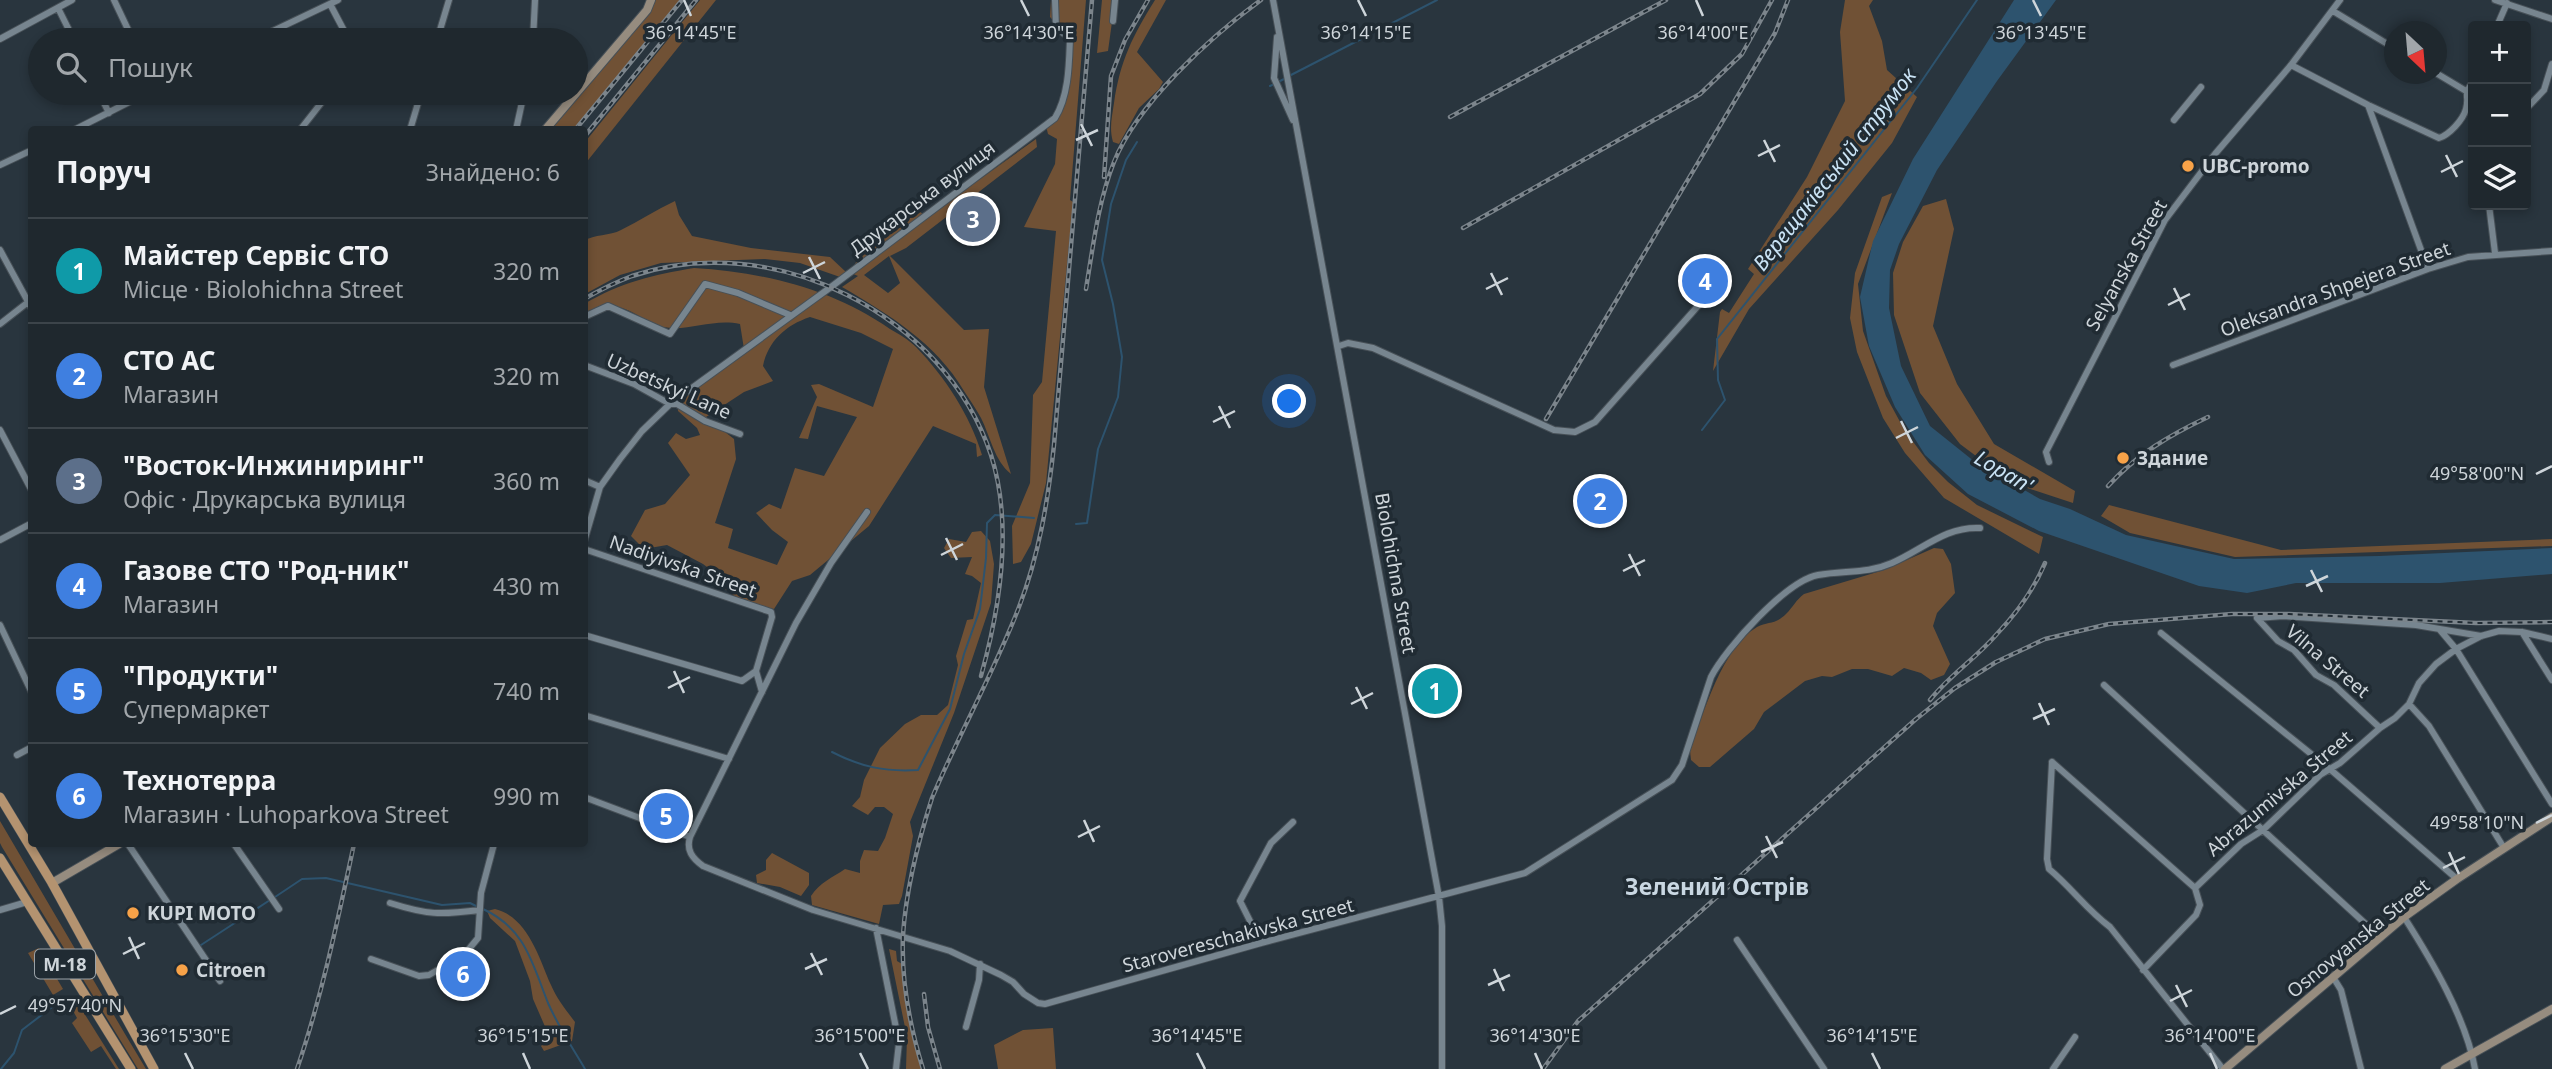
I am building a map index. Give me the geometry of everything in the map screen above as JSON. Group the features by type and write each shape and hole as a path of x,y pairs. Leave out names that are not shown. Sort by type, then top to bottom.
{"main road":[{"name":"М-18","path":"0,797 28,843"},
{"name":"М-18","path":"30,847 155,1069"},
{"name":"М-18","path":"0,858 131,1069"}],"street":[{"path":"0,39 72,0"},
{"path":"114,0 127,28"},
{"path":"279,28 338,0"},
{"path":"441,28 449,0"},
{"path":"534,28 535,0"},
{"path":"588,79 647,10 651,0"},
{"name":"Друкарська вулиця","path":"588,528 600,487 635,440 670,404 1055,118 1064,94 1070,38 1056,28 1055,0"},
{"path":"1113,21 1115,0"},
{"name":"Biolohichna Street","path":"1273,0 1439,897 1442,926 1442,1069"},
{"name":"Selyanska Street","path":"2049,462 2046,452 2165,220 2215,153 2291,65 2340,0"},
{"path":"2495,0 2552,19"},
{"path":"2499,21 2507,3"},
{"path":"330,4 343,28"},
{"path":"58,8 68,28"},
{"path":"2333,11 2384,41"},
{"name":"Biolohichna Street","path":"1278,28 1274,78 1297,126"},
{"path":"2531,104 2544,90 2552,64"},
{"path":"2291,65 2439,138 2447,135 2466,110 2466,91 2471,84"},
{"path":"2447,79 2466,91"},
{"path":"2174,120 2201,87"},
{"path":"105,105 109,113"},
{"path":"82,126 124,105"},
{"path":"303,126 320,105"},
{"path":"411,126 417,105"},
{"path":"517,126 521,105"},
{"path":"548,126 566,105"},
{"path":"2368,105 2428,269"},
{"path":"0,165 28,152"},
{"path":"2490,210 2495,253"},
{"path":"0,250 28,298"},
{"name":"Oleksandra Shpejera Street","path":"2174,365 2428,269 2468,257 2495,253 2552,251"},
{"path":"1339,346 1348,344 1373,348 1554,430 1575,432 1595,422 1721,280"},
{"path":"588,315 608,306 670,334 705,285 738,293 790,315"},
{"path":"0,324 28,301"},
{"name":"Uzbetskyi Lane","path":"588,367 634,384 670,404 677,404 705,422 740,435"},
{"path":"0,430 28,483"},
{"path":"588,482 600,487"},
{"path":"867,512 831,563 796,623 688,844 694,860 703,866 813,910 950,951 981,964 966,1027"},
{"path":"0,541 28,525"},
{"path":"1439,897 1525,873 1672,780 1682,765 1718,663 1727,650 1791,587 1818,575 1876,569 1893,563 1949,532 1980,528"},
{"name":"Nadiyivska Street","path":"588,550 771,612 772,617 756,670"},
{"name":"Vilna Street","path":"2380,728 2334,685 2316,675 2294,650 2278,641 2257,618 2310,618 2416,625 2440,630"},
{"path":"0,625 28,684"},
{"path":"2440,630 2482,636"},
{"path":"2440,630 2456,649 2552,804"},
{"name":"Abrazumivska Street","path":"2195,888 2241,844 2263,830 2313,782 2395,718 2409,704 2418,683 2436,664 2456,649 2498,631 2522,632 2552,639"},
{"path":"2522,632 2552,680"},
{"path":"2161,633 2331,769 2457,878"},
{"path":"588,636 742,681 756,670 762,692"},
{"path":"2104,685 2380,937"},
{"path":"2409,704 2429,726 2504,848"},
{"path":"588,716 729,759"},
{"path":"17,755 28,749"},
{"path":"2144,970 2196,915 2200,897 2195,888 2052,762 2047,864 2094,916 2110,927 2144,970 2224,1069"},
{"path":"588,799 690,837"},
{"name":"Osnovyanska Street","path":"2224,1069 2404,917 2457,878 2552,817"},
{"path":"1261,943 1240,901 1271,843 1293,821"},
{"path":"52,883 114,847"},
{"path":"130,847 220,981"},
{"path":"236,847 279,909"},
{"path":"372,959 419,976 429,975 440,971 475,945 478,938 481,893 493,847"},
{"name":"Starovereschakivska Street","path":"981,964 1013,982 1024,994 1038,1003 1045,1004 1261,943 1439,897"},
{"path":"0,910 27,902"},
{"path":"390,903 424,913 448,914 480,910"},
{"path":"2404,917 2458,1015 2475,1069"},
{"path":"876,928 899,1044 896,1069"},
{"path":"1737,940 1824,1069"},
{"path":"2333,977 2342,990 2361,1069"},
{"path":"2445,1069 2552,1009"},
{"path":"2053,1069 2075,1037"}],"shaded area":[{"path":"651,0 680,0 576,126 551,126 568,105 588,105 588,80"},
{"path":"700,0 716,0 588,160 588,138"},
{"path":"1051,0 1086,0 1070,200 1073,202 1046,483 1031,544 1021,562 1013,564 1012,526 1030,483 1033,395 1042,382 1056,231 1024,227 1055,164 1057,139 1048,134 1046,126 1060,110 1070,38 1050,17"},
{"path":"1102,0 1115,0 1108,51 1097,53"},
{"path":"1155,0 1166,0 1137,52 1163,82 1139,108 1119,144 1113,142 1111,127 1120,74 1134,37"},
{"path":"1845,0 1873,0 1869,6 1882,41 1887,70 1917,97 1892,143 1838,210 1749,309 1713,371 1720,312 1722,309 1729,313 1754,274 1748,269 1807,177 1845,101 1840,32"},
{"path":"1036,139 1037,147 906,248 890,256 964,330 989,329 984,387 1011,474 997,455 975,408 940,358 910,331 842,287 858,276 851,273 862,249 916,209 927,217","holes":["889,256 900,283 888,293 864,275"]},
{"path":"1892,193 1858,284 1863,331 1886,396 1905,431 1929,463 1977,505 2043,537 2039,554 1944,498 1905,453 1883,418 1857,352 1850,318 1855,273 1882,197"},
{"path":"1946,199 1954,229 1933,326 1957,384 1994,444 2075,491 2073,503 2012,483 1960,444 1920,393 1894,315 1893,273 1903,242 1923,206"},
{"path":"675,201 679,215 692,236 751,248 830,257 847,273 840,277 800,263 765,259 661,263 620,275 588,292 588,239 617,232"},
{"path":"694,268 746,274 821,293 868,315 910,342 937,371 971,425 982,455 977,457 976,444 933,426 869,526 810,575 792,581 774,609 744,603 725,589 719,576 703,564 667,545 644,549 631,536 645,510 665,504 690,475 668,443 676,433 686,439 700,435 697,428 678,411 677,399 744,349 740,324 663,327 614,307 600,309 588,319 588,302 624,285","holes":["810,317 861,333 893,349 873,407 819,384 811,385 817,397 799,438 808,439 817,406 857,417 824,476 795,468 781,509 769,504 756,513 788,542 777,565 728,548 733,529 715,523 736,459 734,439 706,417 744,392 773,381 763,366 769,349 786,329"]},
{"path":"2109,505 2281,550 2552,539 2552,546 2235,557 2130,533 2101,516"},
{"path":"981,531 990,541 994,564 991,603 954,713 910,822 913,836 899,904 883,905 879,924 812,905 811,896 818,887 845,869 860,873 864,850 878,851 885,838 893,814 884,807 875,807 868,815 852,806 860,797 864,780 880,748 905,724 921,715 937,715 948,705 958,665 956,656 967,620 973,619 981,583 965,574 972,557 951,558 944,548 949,539 966,542 972,532"},
{"path":"1934,548 1943,549 1951,564 1955,593 1937,613 1933,626 1950,664 1944,675 1931,680 1921,673 1904,668 1892,676 1868,669 1852,669 1832,677 1822,676 1805,681 1764,712 1754,729 1710,767 1699,767 1691,760 1690,751 1715,683 1734,649 1745,636 1757,627 1782,617 1804,594 1884,570"},
{"path":"0,821 146,1069 138,1069 2,847"},
{"path":"772,853 809,873 809,885 801,896 780,887 757,883 756,875 766,870 766,860"},
{"path":"495,909 516,920 531,940 553,990 575,1022 572,1041 544,1051 541,1046 550,1038 533,999 530,981 515,941 490,918 487,911"},
{"path":"39,948 63,989 53,995 28,953"},
{"path":"889,949 896,951 897,961 902,964 906,1005 921,1069 906,1069 907,1037"},
{"path":"79,1005 119,1069 116,1069 101,1046 91,1052 72,1023 77,1018 72,1009"},
{"path":"1053,1028 1056,1069 998,1069 994,1045 1023,1030"}],"water":[{"path":"2014,0 2056,0 1937,170 1899,244 1890,270 1889,308 1901,366 1930,426 1975,462 2040,499 2070,509 2126,535 2234,559 2552,548 2552,574 2440,583 2296,583 2247,593 2199,586 2039,531 1968,494 1925,455 1895,407 1869,346 1860,297 1873,241 1913,159"}],"waterway":[{"path":"1289,76 1437,0"},
{"name":"Верещаківський струмок","path":"1702,430 1725,400 1718,380 1717,339 1917,88 1977,0"},
{"path":"1270,86 1284,79"},
{"path":"1076,524 1087,523 1098,449 1118,397 1122,357 1102,260 1111,204 1126,160 1137,142"},
{"path":"832,752 874,767 918,770 950,709 964,654 980,609 987,523 995,515 1034,518"},
{"name":"Верещаківський струмок","path":"275,897 302,879 326,878 442,905 470,903 478,907"},
{"name":"Верещаківський струмок","path":"201,945 270,900"},
{"name":"Верещаківський струмок","path":"483,909 509,926 526,948 552,1012 585,1069"},
{"name":"Верещаківський струмок","path":"1,1069 14,1053 22,1030 52,1007"}],"railway":[{"path":"578,126 682,0"},
{"path":"588,132 696,0"},
{"path":"923,1069 910,1020 905,986 903,935 907,900 917,849 932,798 1009,631 1026,587 1042,528 1054,445 1092,0"},
{"path":"1104,177 1111,76 1125,40 1148,0"},
{"path":"1086,289 1104,193 1114,162 1125,140 1157,95 1177,73 1261,0"},
{"path":"1450,117 1666,0"},
{"path":"1463,228 1700,94 1742,54 1772,0"},
{"path":"1546,419 1775,33 1788,0"},
{"path":"588,297 632,276 686,264 741,264 795,275 847,295 894,324 935,361 968,405 991,455 998,482 1003,537 1001,566 994,622 981,676"},
{"path":"2108,486 2155,446 2208,417"},
{"path":"1930,700 2011,619 2030,592 2045,563"},
{"path":"1543,1069 1578,1021 1916,719 1955,688 1996,662 2045,639 2109,624 2232,614 2289,614 2476,623 2552,622"},
{"path":"297,1069 322,986 353,847"},
{"path":"924,994 928,1027 940,1069"}],"place":[{"name":"UBC-promo","path":"2188,166"},
{"name":"\"Восток-Инжиниринг\"","path":"973,219"},
{"name":"Газове СТО \"Род-ник\"","path":"1705,281"},
{"name":"Здание","path":"2123,458"},
{"name":"СТО АС","path":"1600,501"},
{"name":"Майстер Сервіс СТО","path":"1435,691"},
{"name":"\"Продукти\"","path":"666,816"},
{"name":"KUPI MOTO","path":"133,913"},
{"name":"Citroen","path":"182,970"},
{"name":"Технотерра","path":"463,974"}],"district":[{"name":"Зелений Острів","path":"1717,886"}],"water label":[{"name":"Lopan'","path":"2004,471"}]}
